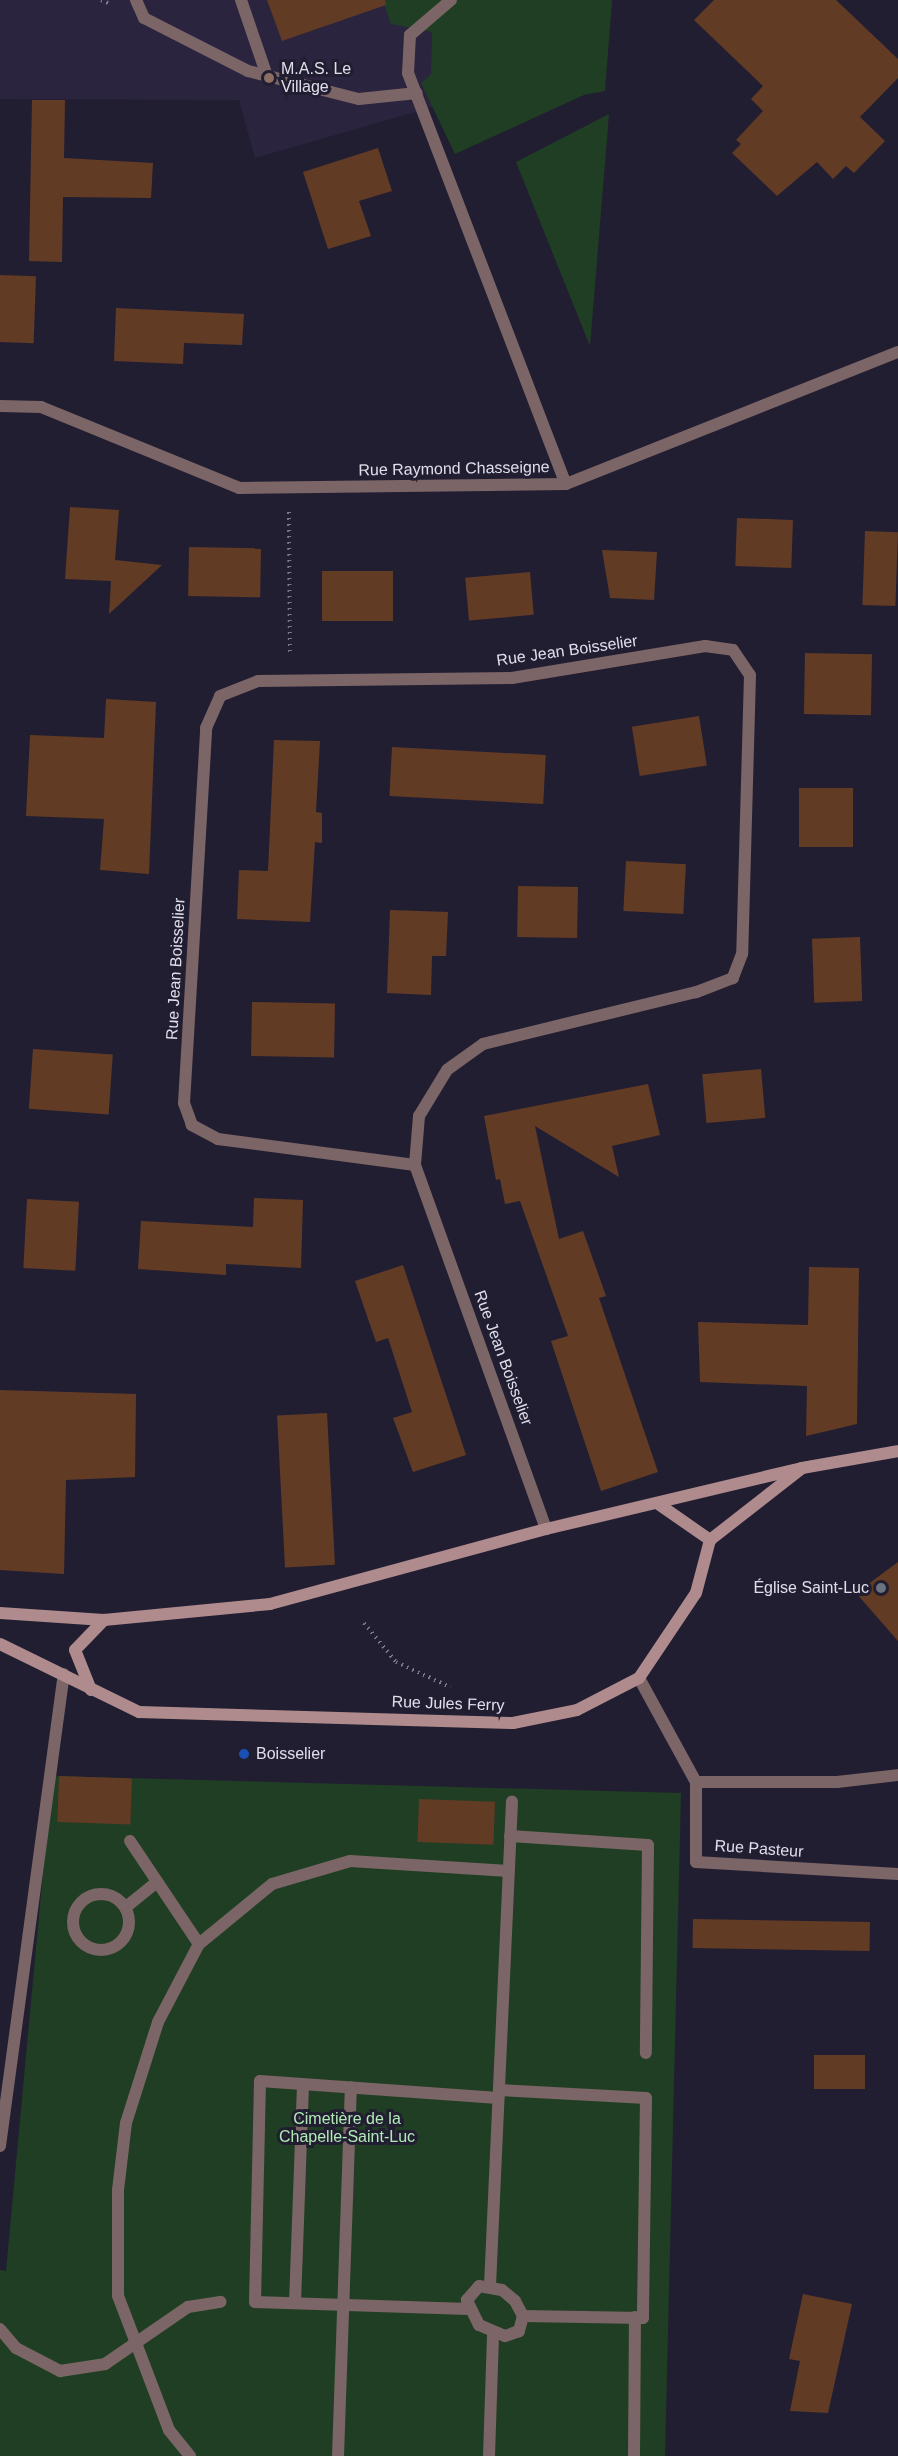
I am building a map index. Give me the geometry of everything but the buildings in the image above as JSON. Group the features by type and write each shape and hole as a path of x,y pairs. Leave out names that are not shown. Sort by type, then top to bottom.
{"street":[{"path":"136,0 144,18 267,76 359,99 417,93"},
{"path":"241,0 267,76"},
{"path":"451,0 410,35 408,73 566,484"},
{"name":"Rue Raymond Chasseigne","path":"0,406 41,407 239,488 566,484 898,352"},
{"name":"Rue Jean Boisselier","path":"415,1164 218,1139 192,1125 184,1103 206,729 220,696 258,681 512,678 705,646 733,650 750,675 742,954 733,978 696,992 483,1044 447,1070 420,1116 415,1164 546,1530"},
{"path":"0,1613 104,1620 270,1604 546,1530 802,1468 898,1451"},
{"path":"657,1503 710,1540 802,1468"},
{"name":"Rue Jules Ferry","path":"0,1644 64,1674 93,1693 139,1712 513,1723 577,1710 639,1678 696,1593 710,1540"},
{"path":"93,1693 75,1650 104,1620"},
{"path":"0,2146 64,1674"},
{"name":"Rue Pasteur","path":"639,1678 696,1782 696,1862 898,1874"},
{"path":"696,1782 837,1782 898,1775"},
{"path":"490,2286 512,1801"},
{"path":"510,1836 648,1845 646,2053"},
{"path":"130,1841 199,1944"},
{"path":"190,2456 169,2430 133,2346 118,2296 118,2190 126,2123 158,2022 199,1944 272,1884 350,1861 509,1871"},
{"path":"126,1907 157,1882"},
{"path":"90,1894 104,1895 126,1907 129,1925 114,1951 90,1947 72,1929 77,1906 90,1894"},
{"path":"489,2456 493,2333 469,2309 255,2302 260,2081 498,2094 646,2098 643,2318 523,2316"},
{"path":"295,2303 303,2084"},
{"path":"338,2456 351,2087"},
{"path":"469,2309 471,2290 490,2286 515,2301 523,2316 519,2331 493,2333"},
{"path":"0,2329 16,2348 60,2372 105,2364 188,2307 220,2302"},
{"path":"634,2317 634,2456"}],"path":[{"path":"289,487 290,681"},
{"path":"364,1623 396,1662 450,1687"}],"shaded area":[{"name":"M.A.S. Le Village","path":"0,0 612,0 607,57 255,158 239,100 0,99"}],"green space":[{"path":"383,0 612,0 605,91 584,95 455,154 421,83 431,74 432,32 391,24"},
{"path":"609,114 590,346 516,162"},
{"name":"Cimetière de la Chapelle-Saint-Luc","path":"52,1776 681,1793 665,2456 0,2456 0,2270 6,2271"}],"place":[{"name":"M.A.S. Le Village","path":"269,78"},
{"name":"Église Saint-Luc","path":"881,1588"},
{"name":"Boisselier","path":"244,1754"}]}
